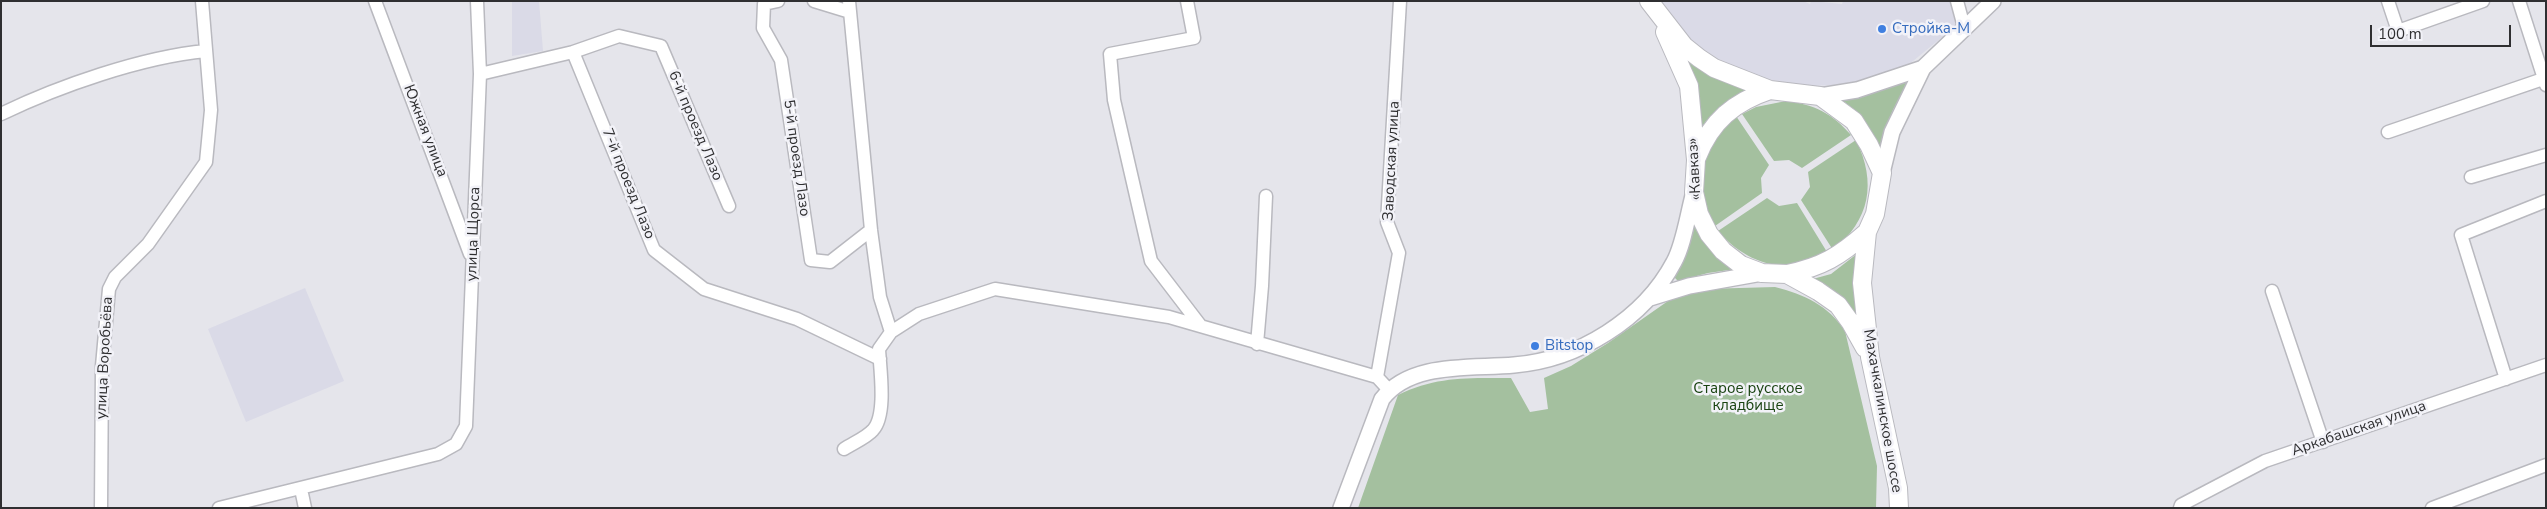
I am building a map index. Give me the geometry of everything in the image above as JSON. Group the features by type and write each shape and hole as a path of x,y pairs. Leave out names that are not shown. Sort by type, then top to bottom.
{"highway":[{"path":"1654,8 1684,46 1714,68 1770,90 1820,96 1854,121 1869,145 1882,173"},
{"name":"«Кавказ»","path":"1654,8 1689,86 1696,160 1694,192 1699,214 1709,234 1723,252 1741,265 1762,273 1786,274 1818,291 1838,305 1851,323 1870,357"},
{"path":"1696,160 1704,139 1716,121 1732,106 1770,90"},
{"name":"Махачкалинское шоссе","path":"1882,173 1874,214 1867,232 1862,283 1870,357 1898,488 1899,508"},
{"path":"1786,274 1814,268 1834,259 1867,232"}],"main road":[{"path":"1882,173 1892,132 1923,68 1993,1"},
{"path":"1820,96 1858,90 1923,68"},
{"path":"1341,508 1382,398 1389,390 1408,378 1450,368 1542,362 1579,348 1614,328 1650,298 1675,261 1694,192"},
{"path":"1650,298 1689,286 1762,273"}],"street":[{"name":"улица Воробьёва","path":"101,508 102,366 109,288 115,277 148,244 206,162 211,110 202,1"},
{"name":"Южная улица","path":"375,1 473,262"},
{"name":"улица Щорса","path":"301,489 438,454 456,444 466,426 480,74 477,1"},
{"name":"5-й проезд Лазо","path":"778,1 764,4 763,28 781,60 811,260 830,262 872,230"},
{"path":"814,1 849,7 880,297 891,332"},
{"path":"1186,1 1194,38 1110,54 1114,100 1151,261 1200,325"},
{"name":"Заводская улица","path":"1377,377 1399,253 1387,222 1400,1"},
{"path":"1958,1 1964,27"},
{"path":"2388,1 2398,31 2483,1"},
{"path":"2388,132 2545,80 2519,1"},
{"name":"6-й проезд Лазо","path":"574,52 619,36 661,46 729,206"},
{"path":"1,114 51,92 114,72 180,54 206,51"},
{"path":"480,74 574,52"},
{"name":"7-й проезд Лазо","path":"574,52 654,250 704,289 797,319 880,360"},
{"path":"2471,177 2546,155"},
{"path":"1257,344 1266,196"},
{"path":"2506,379 2461,234 2546,201"},
{"path":"844,449 872,432 877,425 881,407 879,349 891,332 919,314 995,289 1200,325 1257,344 1377,377 1389,390"},
{"path":"2272,291 2323,442"},
{"name":"Аркабашская улица","path":"2180,508 2181,505 2265,461 2546,365"},
{"path":"2432,508 2546,465"},
{"path":"219,508 301,489 305,508"}],"shaded area":[{"path":"512,1 539,1 543,51 512,56"},
{"path":"1658,1 1803,1 1810,4 1811,1 1842,4 1843,1 1954,1 1958,24 1901,71 1858,84 1810,86 1745,76 1705,57 1684,38"},
{"path":"305,288 344,381 246,422 208,329"}],"green space":[{"path":"1679,50 1755,88 1738,95 1724,104 1700,129"},
{"path":"1903,81 1907,83 1892,112 1882,152 1859,114 1837,98"},
{"path":"1786,101 1796,102 1822,111 1837,121 1851,135 1802,168 1789,160 1774,161 1742,114 1756,107"},
{"path":"1736,116 1769,165 1761,178 1762,193 1715,226 1704,195 1702,181 1704,167 1714,140"},
{"path":"1856,140 1863,156 1866,171 1868,186 1866,200 1855,226 1833,250 1801,200 1810,187 1808,172"},
{"path":"1767,198 1779,206 1797,203 1827,252 1798,264 1775,265 1744,253 1734,247 1718,231"},
{"path":"1693,224 1711,250 1736,269 1708,273 1678,281 1674,277"},
{"path":"1858,253 1861,325 1809,280 1831,274"},
{"name":"Старое русское кладбище","path":"1775,287 1815,302 1831,314 1845,331 1877,466 1876,508 1358,508 1398,395 1439,381 1467,378 1511,378 1530,412 1548,409 1544,378 1571,366 1668,301 1704,289"}],"place":[{"name":"Стройка-М","path":"1882,29"},
{"name":"Bitstop","path":"1535,346"}]}
